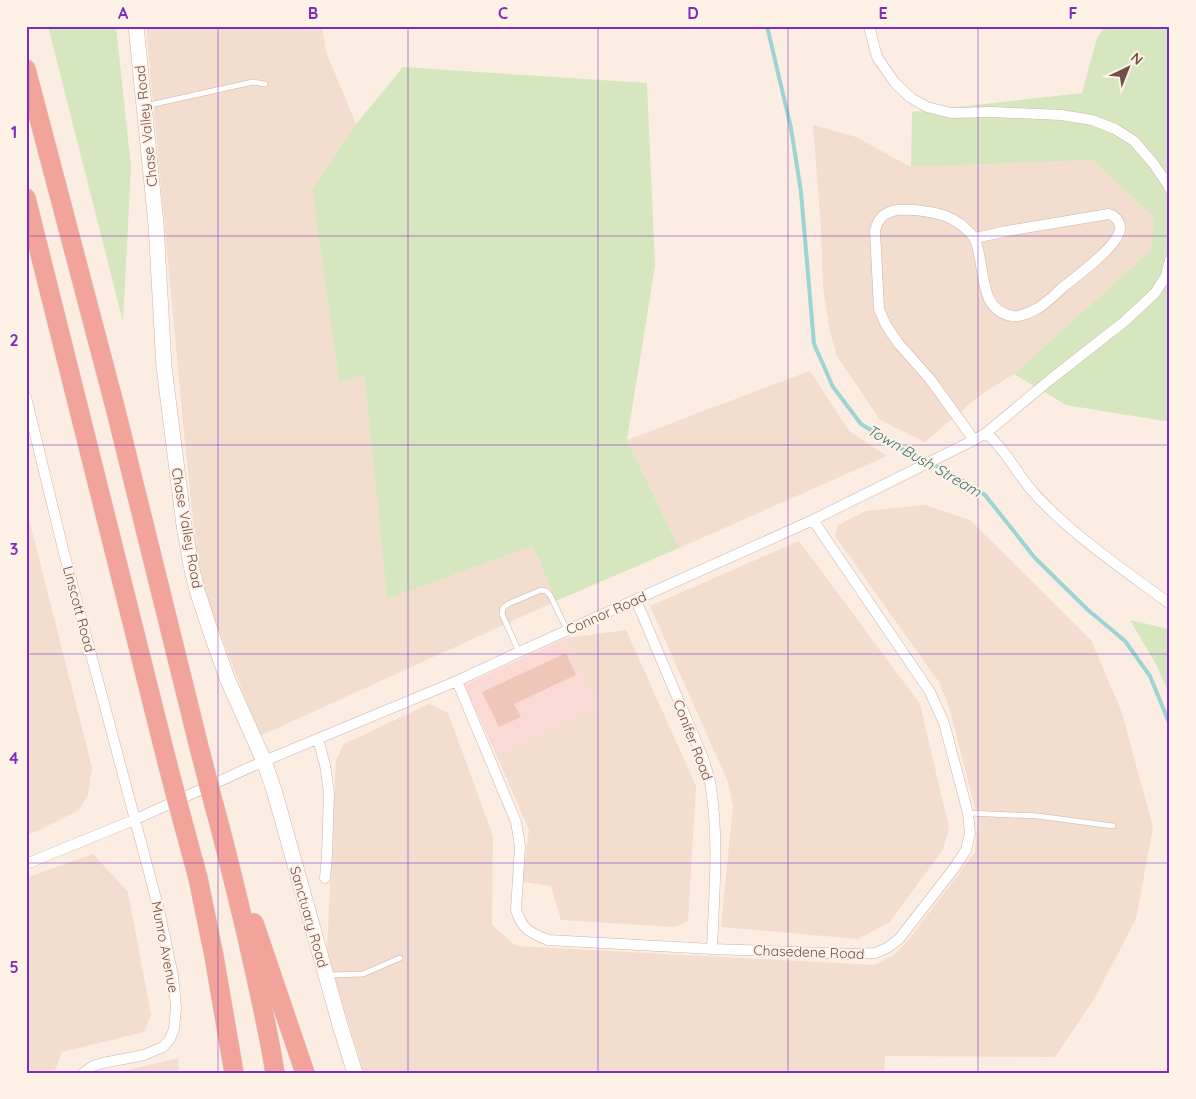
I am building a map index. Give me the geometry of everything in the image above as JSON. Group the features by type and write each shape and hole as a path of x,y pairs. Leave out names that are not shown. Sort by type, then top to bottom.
{"highway":[{"path":"26,69 115,407 223,837 269,1038 275,1073"},
{"path":"26,198 167,762 198,878 214,956 234,1073"},
{"path":"223,837 305,1073"}],"street":[{"name":"Chase Valley Road","path":"136,26 156,224 164,367 191,566 197,590 221,660 264,761"},
{"path":"870,26 878,57 895,82 911,98 927,107 951,114 990,112 1060,115 1092,120 1115,128 1134,141 1153,163 1170,189"},
{"path":"974,440 930,379 898,343 886,325 879,309 876,223 887,213 899,210 930,212 954,219 975,238 986,290 992,305 1003,314 1015,317 1027,314 1041,306 1092,264 1114,241 1119,234 1120,228 1119,221 1110,214 975,238"},
{"name":"Connor Road","path":"264,761 458,681 813,520 974,440 986,433 1125,321 1154,293 1166,276 1170,260"},
{"name":"Linscott Road","path":"26,397 63,549 134,820"},
{"path":"986,433 1001,448 1033,492 1063,521 1100,553 1170,604"},
{"name":"Chasedene Road","path":"458,681 516,822 520,846 516,910 518,919 523,927 532,934 548,940 712,949 875,954 899,939 955,867 966,850 970,833 968,813 944,723 930,692 813,520"},
{"name":"Conifer Road","path":"636,600 703,758 711,786 715,840 712,949"},
{"path":"318,739 325,765 329,793 328,855 325,878"},
{"path":"26,864 134,820 264,761"},
{"name":"Sanctuary Road","path":"264,761 355,1073"},
{"name":"Munro Avenue","path":"83,1073 92,1066 103,1062 144,1055 158,1050 170,1039 174,1029 176,1008 173,976 159,910 134,820"}],"lane":[{"path":"145,106 253,82 266,84"},
{"path":"520,652 502,614 503,608 508,604 541,590 546,591 550,595 567,630"},
{"path":"968,813 1038,816 1113,826"},
{"path":"326,975 363,974 400,958"}],"shaded area":[{"path":"146,26 322,26 326,52 356,124 312,190 339,383 364,375 387,599 533,546 556,601 260,736 199,579"},
{"path":"813,125 856,137 911,167 1093,160 1153,217 1151,250 1014,374 979,396 925,442 880,420 837,356 830,332 823,287 821,228"},
{"path":"810,371 849,431 887,456 679,548 627,440"},
{"path":"925,505 970,520 1091,640 1121,710 1153,827 1136,919 1094,999 1055,1057 885,1056 884,1073 364,1073 327,953 336,760 344,744 429,704 448,713 493,836 492,925 516,946 874,965 894,955 910,938 975,852 978,819 949,707 939,682 835,536 838,525 866,511"},
{"path":"26,507 92,768 88,794 79,810 26,835"},
{"path":"799,541 920,704 949,828 943,849 890,922 858,939 721,927 733,806 728,782 650,606"},
{"path":"626,630 696,786 688,921 676,927 561,920 551,886 522,882 529,830 496,754 597,707 566,638"},
{"path":"566,638 598,707 496,754 464,685"},
{"path":"93,854 128,892 151,1015 144,1032 62,1052 54,1073 26,1073 26,878"},
{"path":"178,1058 179,1073 116,1073"}],"green space":[{"path":"48,26 116,26 131,167 123,322"},
{"path":"1105,26 1170,26 1170,422 1066,405 1014,374 1151,250 1153,217 1093,160 911,167 912,112 1082,93 1097,38"},
{"path":"403,67 647,83 655,266 627,440 679,548 556,601 533,546 387,599 364,375 339,383 312,190 356,124"},
{"path":"1130,620 1165,628 1170,632 1170,697 1157,666"}],"building":[{"path":"566,653 576,675 514,704 521,717 499,727 482,692"}],"waterway":[{"name":"Town Bush Stream","path":"767,26 791,128 801,192 814,344 833,387 861,424 900,448 926,461"},
{"name":"Town Bush Stream","path":"932,464 947,471 985,495 1035,558 1088,610 1125,641 1150,676 1170,725"}]}
